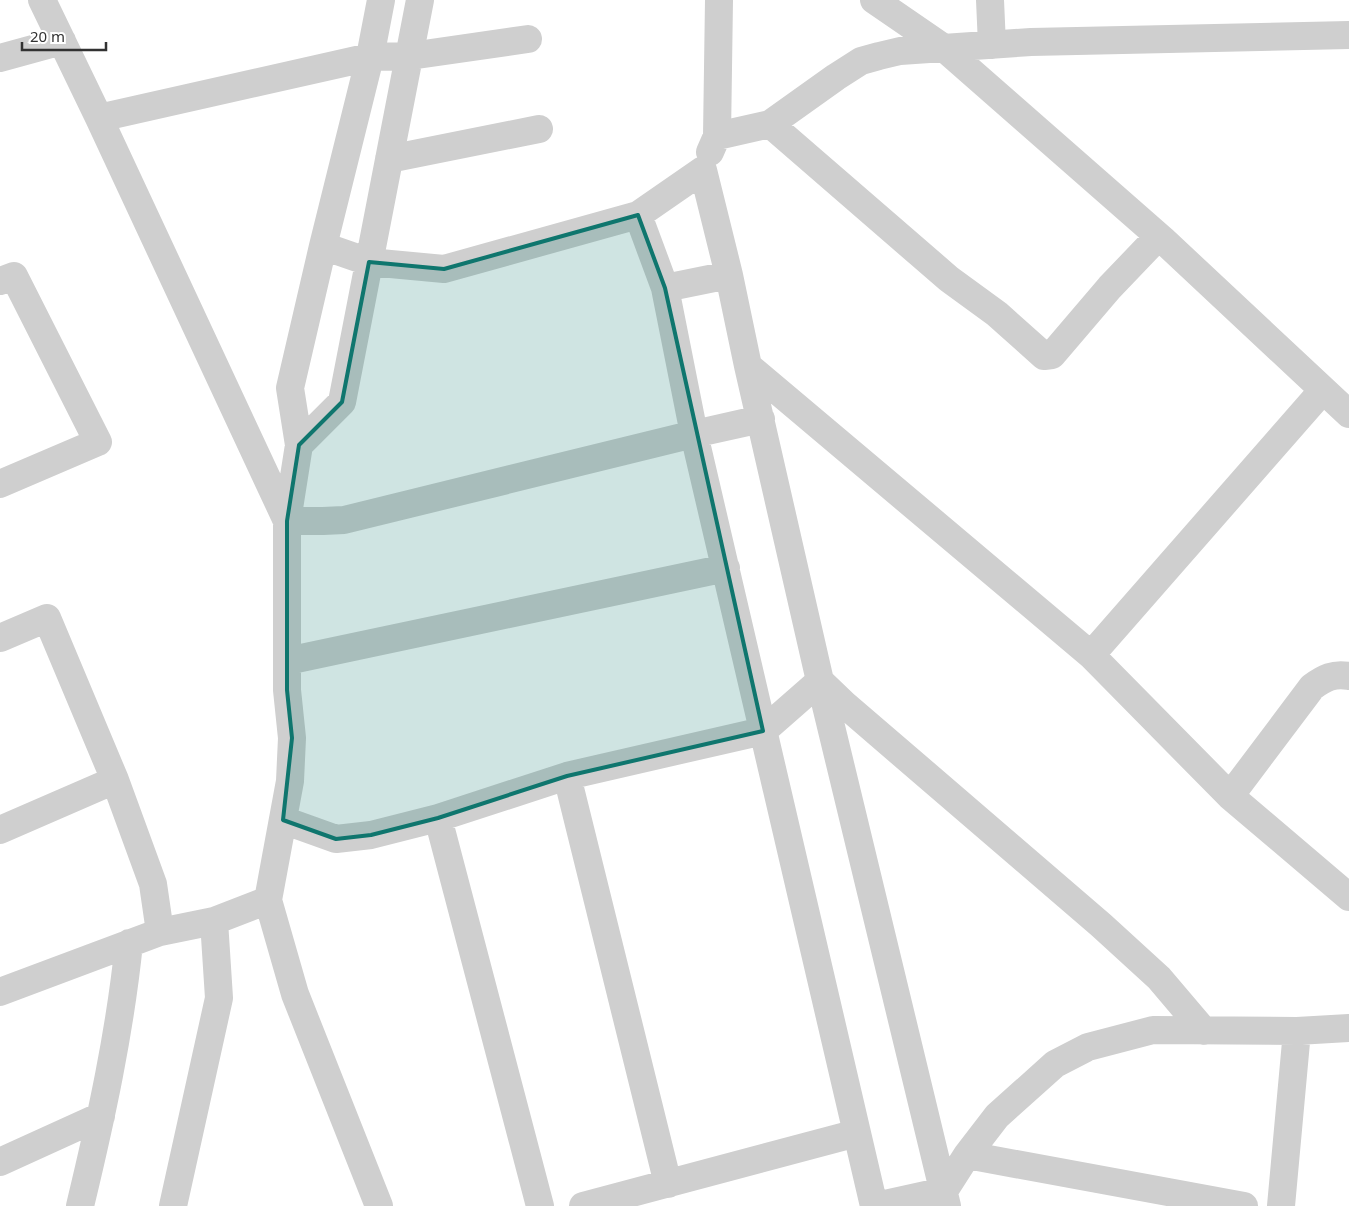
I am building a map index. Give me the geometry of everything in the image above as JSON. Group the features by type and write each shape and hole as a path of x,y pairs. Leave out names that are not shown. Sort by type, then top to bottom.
{"street":[{"path":"42,0 287,521"},
{"path":"379,1206 295,994 268,900 290,781 292,738 287,690 287,521 300,445 290,388 382,0"},
{"path":"300,445 342,402 420,0"},
{"path":"323,246 369,262 444,269 638,215 703,170 717,136 719,0"},
{"path":"874,0 944,48 1163,240 1349,414"},
{"path":"990,0 992,45"},
{"path":"717,136 770,124 861,61 900,51 1031,42 1349,35"},
{"path":"99,118 370,57 410,56 528,40"},
{"path":"0,58 62,41"},
{"path":"770,124 949,278 997,314 1044,356 1052,355 1110,287 1155,240 1163,240"},
{"path":"389,159 538,128"},
{"path":"703,170 729,275 820,681 946,1198"},
{"path":"638,215 665,288 694,434 875,1206 946,1198"},
{"path":"665,288 729,275"},
{"path":"0,281 14,276 98,442 0,484"},
{"path":"748,366 1091,655 1230,796 1349,898"},
{"path":"1091,655 1323,390"},
{"path":"287,521 344,520 761,419"},
{"path":"287,661 726,568"},
{"path":"0,638 47,618 115,780 153,884 160,932"},
{"path":"1230,796 1312,687 1324,678 1342,675 1349,676"},
{"path":"283,820 336,839 371,835 438,818 567,776 763,731 820,681"},
{"path":"820,681 844,704 1101,925 1159,978 1204,1031"},
{"path":"567,776 668,1184"},
{"path":"0,830 115,780"},
{"path":"438,818 540,1206"},
{"path":"0,992 160,932 214,921 268,900"},
{"path":"173,1206 219,998 214,921"},
{"path":"80,1206 101,1116 125,984 129,943"},
{"path":"946,1198 967,1155 997,1116 1055,1064 1088,1047 1153,1030 1297,1031 1349,1028"},
{"path":"1281,1206 1297,1031"},
{"path":"0,1162 101,1116"},
{"path":"583,1206 857,1133"},
{"path":"967,1155 1244,1206"}],"highlighted area":[{"path":"638,215 665,288 763,731 567,776 438,818 371,835 336,839 283,820 292,738 287,690 287,521 299,445 342,402 369,262 444,269"}]}
